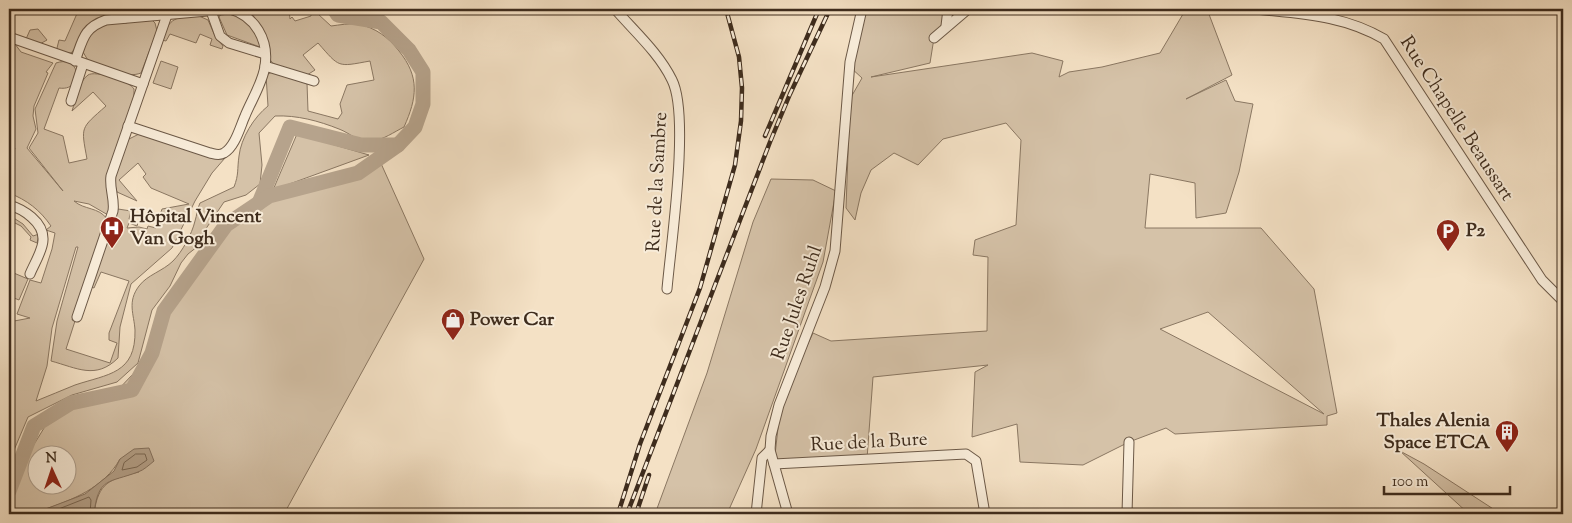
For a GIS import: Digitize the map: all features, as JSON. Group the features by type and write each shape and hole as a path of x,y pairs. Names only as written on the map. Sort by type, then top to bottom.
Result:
{"street":[{"path":"125,18 128,9"},
{"path":"71,101 85,33 94,24 125,18 230,9 242,11 253,21 260,33 265,66 240,128 230,148 225,153 218,155 210,153 128,126"},
{"name":"Rue de la Sambre","path":"615,9 666,68 674,82 678,100 680,131 667,288"},
{"name":"Rue Jules Ruhl","path":"788,514 770,450 771,436 780,405 824,287 835,251 850,62 862,9"},
{"path":"946,26 948,9"},
{"path":"934,38 968,9"},
{"name":"Rue Chapelle Beaussart","path":"1255,9 1318,15 1345,21 1366,28 1384,40 1542,280 1563,301"},
{"path":"211,11 220,36 229,43 264,54"},
{"path":"78,317 113,211 115,202 110,183 111,176 167,15"},
{"path":"9,37 143,84"},
{"path":"265,66 314,81"},
{"path":"9,205 35,220 41,230 43,240 30,274"},
{"path":"1126,514 1129,442"},
{"path":"756,514 762,458 770,450"},
{"name":"Rue de la Bure","path":"774,464 966,454 976,461 985,514"}],"shaded area":[{"path":"79,9 123,9 116,14 90,23 71,53 60,52 57,48 59,40 65,41"},
{"path":"249,9 289,9 290,19 292,17 295,21 311,16 311,9 318,9 318,14 331,26 358,24 386,37 406,61 413,79 414,97 404,127 388,136 367,141 316,121 291,116 275,116 259,133 262,165 260,184 246,195 224,202 203,233 202,243 188,254 181,263 170,286 152,310 138,363 117,382 72,395 28,417 9,462 9,322 30,318 17,314 30,280 41,283 55,233 46,230 51,226 38,210 9,193 9,168 15,148 9,145 9,42 15,44 21,52 53,63 46,72 48,73 34,106 33,116 36,129 27,148 63,191 29,148 38,133 35,109 56,63 65,62 71,64 77,74 73,85 67,88 59,88 44,129 63,136 69,163 87,159 84,129 91,119 106,106 93,92 72,111 85,78 92,74 105,75 120,80 134,89 134,97 107,176 108,215 89,204 74,201 100,212 107,219 72,320 75,321 66,349 110,363 117,343 109,340 109,333 129,281 101,272 94,288 91,287 118,209 131,211 129,219 138,223 137,226 129,223 127,228 139,227 147,229 148,226 156,228 162,209 189,204 151,188 143,177 146,174 138,163 119,180 137,201 117,192 113,179 127,140 139,134 146,135 214,158 225,158 212,173 195,201 172,248 131,284 120,327 118,358 102,369 78,369 51,361 57,321 78,247 76,247 52,328 47,366 36,401 118,370 131,356 135,330 132,303 135,292 142,282 173,261 180,253 192,231 200,203 234,187 237,179 242,142 253,122 268,106 266,75 274,71 307,83 308,111 338,119 342,113 340,104 347,85 374,80 370,61 340,64 318,43 303,55 315,70 307,75 277,66 269,58 260,26"},
{"path":"863,9 973,9 934,38 930,63 871,77 1032,53 1063,61 1059,77 1069,72 1102,67 1160,53 1186,9 1207,9 1232,75 1186,99 1226,80 1235,101 1253,104 1239,172 1226,213 1196,218 1195,183 1150,174 1145,228 1261,228 1314,289 1337,413 1327,416 1327,425 1175,434 1166,428 1129,442 1083,465 1020,462 1017,424 972,437 975,372 988,365 873,377 867,459 774,464 781,401 813,333 831,341 987,331 988,257 973,255 975,240 1016,225 1021,140 1006,123 943,139 918,165 894,153 871,170 861,193 855,220 846,208 850,99 862,78 850,67","holes":["1208,312 1324,414 1160,329"]},
{"path":"229,13 250,25 257,35 260,47 227,35 219,17 221,14"},
{"path":"199,16 208,20 215,36 223,46 222,49 210,45 212,39 200,34 196,43 170,34 166,41 162,40 168,26 174,20"},
{"path":"152,20 157,31 141,73 129,75 89,62 83,52 87,40 93,32 101,27 119,22"},
{"path":"38,29 47,40 38,45 26,39 30,30"},
{"path":"161,61 178,67 171,89 153,83"},
{"path":"297,134 369,155 273,190"},
{"path":"379,159 424,259 284,514 94,514 102,488 113,480 139,472 120,459 105,478 78,496 78,446 33,446 52,415 114,394 152,354 164,311 220,234 269,196 325,183"},
{"path":"771,179 813,180 836,191 823,262 756,449 727,514 655,514 707,373 753,222"},
{"path":"9,215 23,224 33,236 39,234 37,243 30,240 31,237 21,226 9,220"},
{"path":"9,271 28,279 19,300 9,296"},
{"path":"1400,451 1424,464 1501,514 1469,514"},
{"path":"28,454 28,496 78,496 43,510 41,514 9,514 9,491 14,477"}],"water":[{"path":"149,448 154,461 140,471 112,480 102,487 98,493 94,514 41,514 43,510 85,494 114,471 120,459 134,449"}],"waterway":[{"path":"9,491 34,426 71,403 132,390 152,353 164,311 226,225 269,196 358,173 398,145 415,127 423,104 423,72 409,50 381,22 338,15 334,9"},
{"path":"259,203 290,127 361,145 398,145"}],"railway":[{"path":"618,514 640,444 700,288 735,165 741,121 742,88 739,57 726,9"},
{"path":"765,136 819,9"},
{"path":"627,514 770,142 790,94 830,9"},
{"path":"636,514 649,475"}],"place":[{"name":"Hôpital Vincent Van Gogh","path":"112,249"},
{"name":"P2","path":"1448,252"},
{"name":"Power Car","path":"453,341"},
{"name":"Thales Alenia Space ETCA","path":"1507,453"}]}
